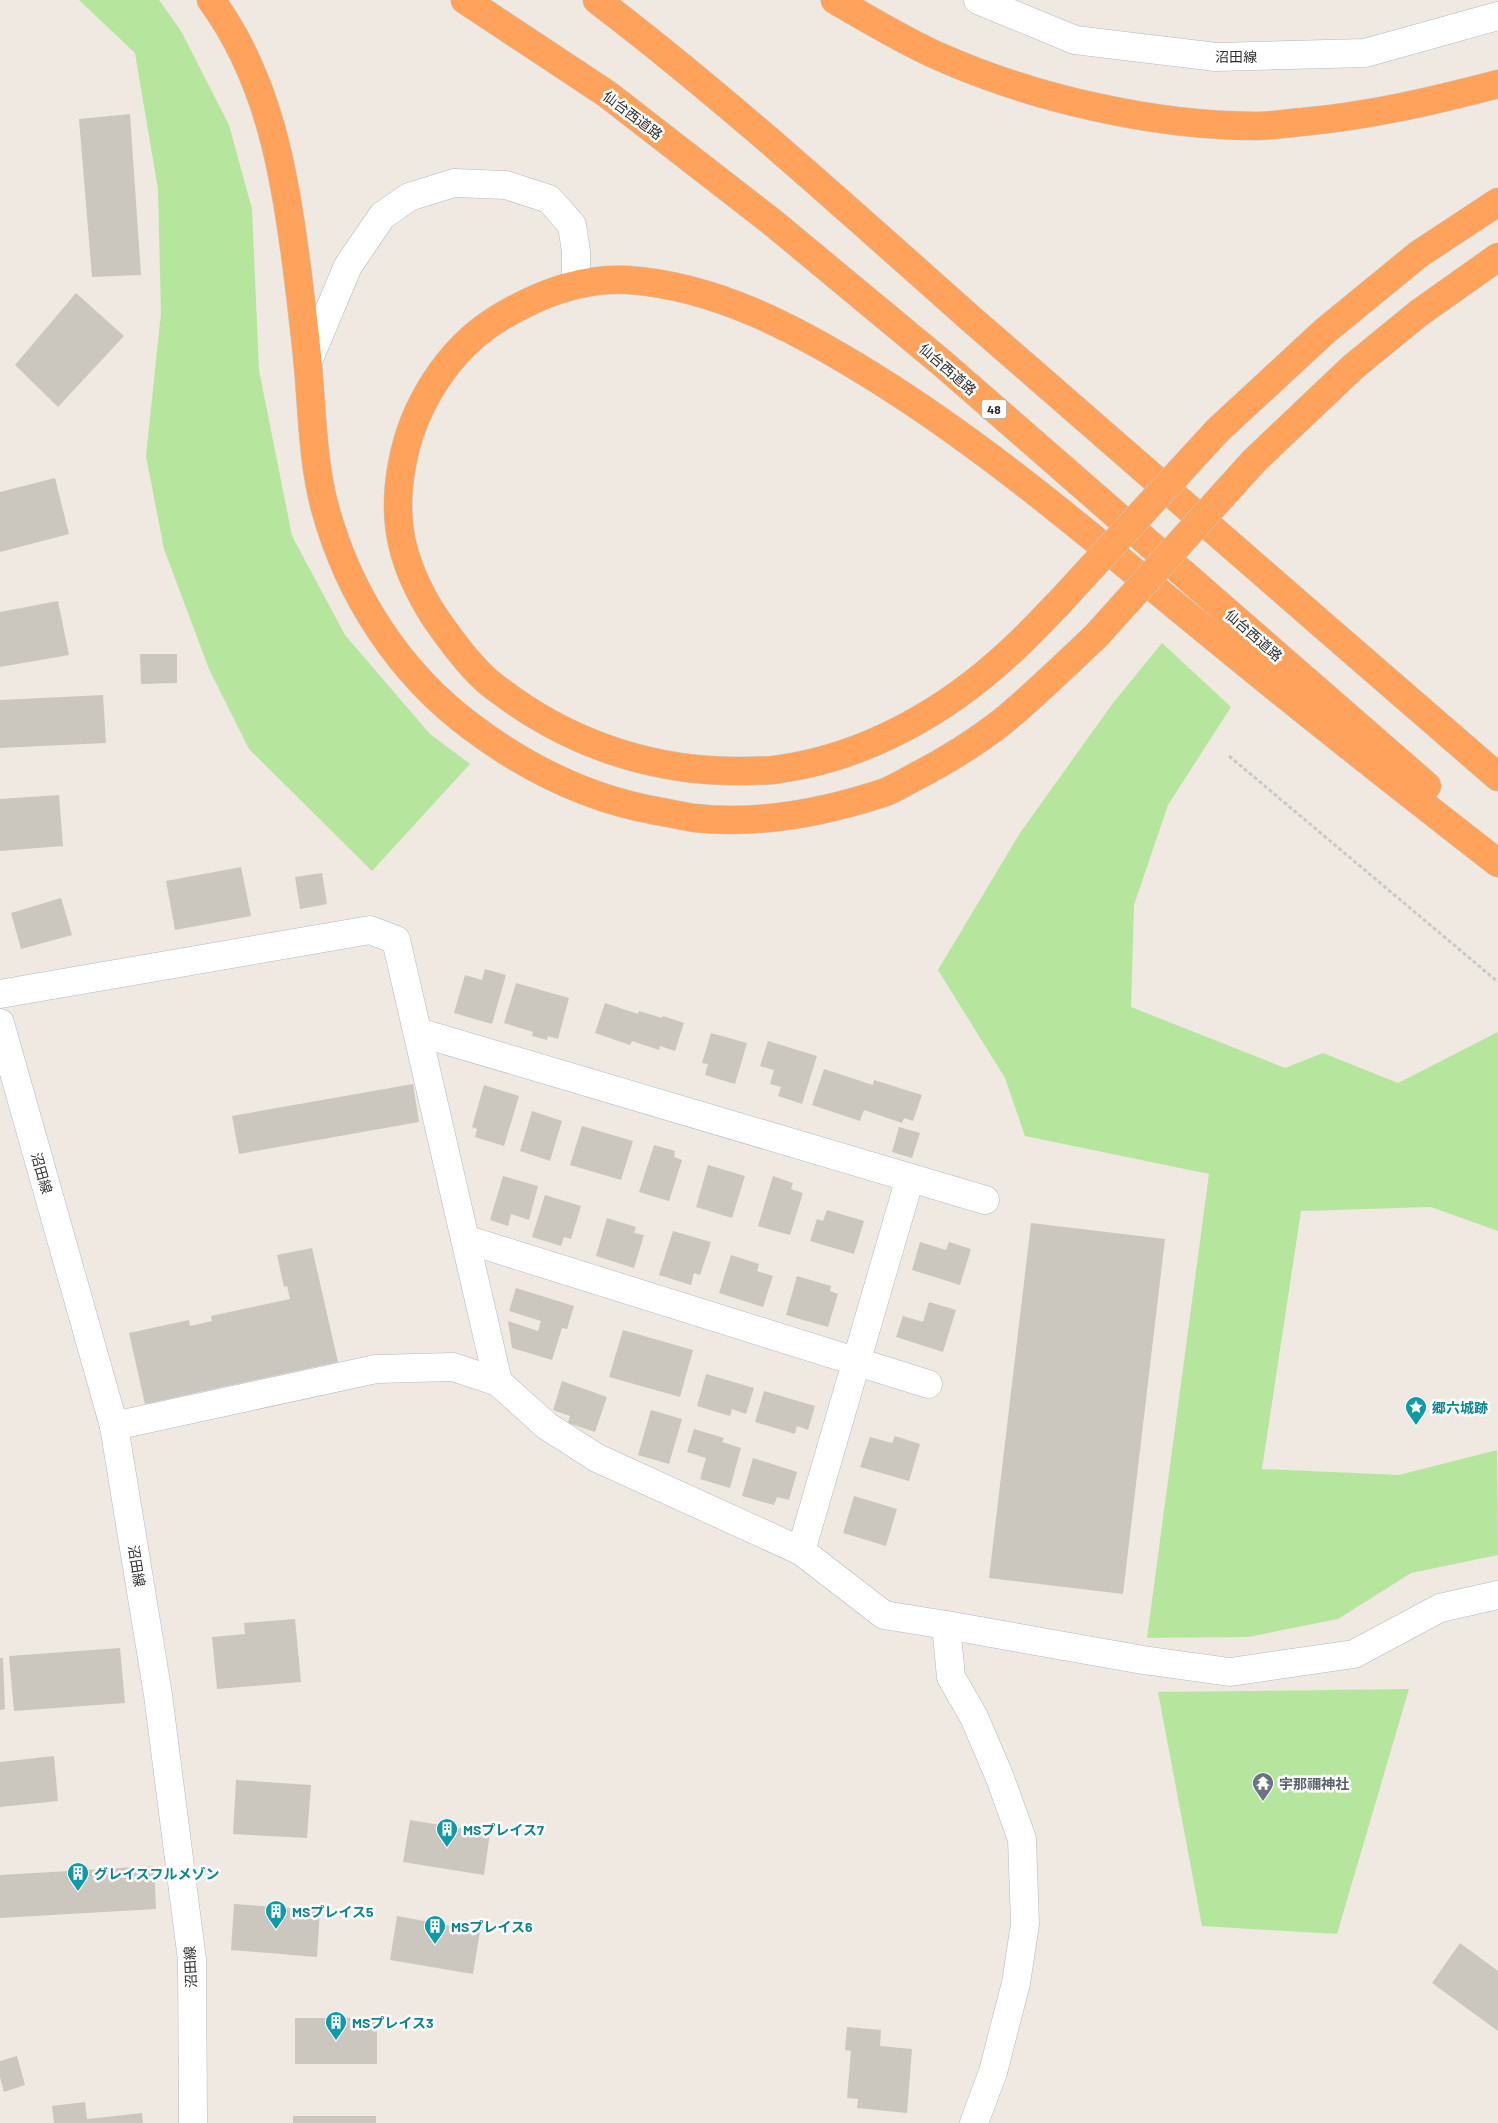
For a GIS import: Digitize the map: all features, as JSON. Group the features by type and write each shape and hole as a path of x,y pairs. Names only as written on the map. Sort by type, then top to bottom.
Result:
{"highway":[{"path":"211,0 225,19 254,75 272,128 286,188 308,361 314,439 324,505 344,568 374,622 409,669 451,712 495,744 560,781 627,805 695,818 766,819 830,807 889,791 946,761 1001,723 1096,636 1254,461 1353,367 1418,313 1498,256"},
{"name":"仙台西道路","path":"465,0 607,94 772,222 942,363 1498,848"},
{"path":"597,0 648,39 814,178 970,318 1498,777"},
{"path":"836,0 938,56 1018,86 1099,108 1177,121 1258,126 1341,118 1433,101 1498,84"},
{"path":"1498,202 1420,254 1325,331 1218,430 1058,604 1008,654 958,695 898,732 841,755 778,770 713,772 653,763 594,745 541,720 488,682 448,638 419,592 400,541 397,491 405,447 424,401 450,360 482,328 490,323 523,304 576,284 624,279 671,286 722,299 773,320 832,351 898,392 979,448 1335,737 1498,863"}],"street":[{"name":"沼田線","path":"978,0 1076,40 1216,57 1365,53 1498,16"},
{"path":"308,361 348,266 382,216 409,197 454,183 506,185 549,199 572,225 576,252 576,284"},
{"path":"0,994 370,930 396,940 498,1382"},
{"name":"沼田線","path":"0,1023 114,1426 158,1695 192,1960 192,2123"},
{"path":"418,1032 985,1200"},
{"path":"801,1552 910,1178"},
{"path":"465,1239 928,1384"},
{"path":"114,1426 376,1370 453,1367 498,1382 547,1426 597,1458 801,1552 884,1615 1143,1660 1230,1672 1354,1654 1440,1608 1498,1595"},
{"path":"946,1625 951,1677 974,1717 1000,1778 1022,1839 1025,1924 1016,1983 993,2072 974,2123"}],"path":[{"path":"1229,756 1498,982"}],"green space":[{"path":"79,0 159,0 181,31 229,125 252,209 259,370 292,536 345,635 430,734 470,764 372,871 249,749 209,669 164,549 146,456 161,313 158,189 135,53"},
{"path":"1162,643 1231,707 1168,805 1134,905 1131,1007 1285,1068 1323,1053 1398,1083 1498,1032 1498,1231 1431,1207 1301,1211 1262,1469 1399,1475 1497,1450 1498,1555 1411,1573 1338,1619 1248,1637 1147,1638 1209,1174 1025,1136 1005,1078 938,970 1020,833 1113,703"},
{"path":"1409,1689 1337,1934 1202,1926 1158,1692"}],"building":[{"path":"130,114 141,275 92,277 79,119"},
{"path":"76,293 124,336 58,407 15,365"},
{"path":"55,478 69,534 0,552 0,492"},
{"path":"58,601 69,655 0,667 0,612"},
{"path":"140,654 177,654 177,683 141,684"},
{"path":"103,695 106,743 0,748 0,700"},
{"path":"59,795 63,846 0,851 0,799"},
{"path":"241,867 251,916 175,930 166,881"},
{"path":"322,873 327,904 300,909 295,877"},
{"path":"61,898 72,935 21,949 11,913"},
{"path":"485,969 506,975 492,1024 454,1013 465,975 482,980"},
{"path":"516,983 569,998 558,1039 548,1036 547,1040 532,1036 533,1032 504,1023"},
{"path":"605,1003 638,1014 639,1011 684,1023 675,1051 660,1046 659,1050 632,1041 630,1045 595,1033"},
{"path":"711,1033 747,1043 735,1084 705,1075 708,1064 702,1063"},
{"path":"768,1041 817,1056 802,1104 778,1096 781,1087 770,1084 774,1070 760,1066"},
{"path":"824,1069 873,1085 874,1080 922,1095 913,1121 904,1118 902,1123 864,1110 860,1121 812,1105"},
{"path":"413,1084 419,1122 239,1154 232,1116"},
{"path":"484,1085 519,1096 504,1146 475,1137 477,1129 472,1127"},
{"path":"532,1111 562,1121 550,1161 520,1151"},
{"path":"582,1126 633,1141 621,1180 570,1165"},
{"path":"899,1127 920,1133 912,1158 892,1152"},
{"path":"654,1145 675,1151 674,1157 682,1160 669,1201 639,1192"},
{"path":"708,1165 745,1176 732,1218 696,1207"},
{"path":"503,1176 538,1186 529,1220 511,1214 508,1226 490,1220"},
{"path":"773,1176 793,1183 791,1189 803,1193 790,1235 758,1226"},
{"path":"545,1195 581,1206 571,1239 564,1237 561,1246 532,1237"},
{"path":"827,1210 864,1221 854,1254 810,1241 817,1219 823,1221"},
{"path":"607,1218 636,1227 634,1233 644,1235 634,1268 596,1256"},
{"path":"1031,1223 1165,1239 1123,1594 989,1578"},
{"path":"673,1231 711,1242 700,1275 694,1273 691,1285 659,1275"},
{"path":"920,1242 946,1250 949,1242 971,1249 960,1285 912,1270"},
{"path":"312,1248 338,1362 145,1404 129,1333 189,1320 190,1326 212,1321 211,1316 290,1299 287,1286 284,1287 277,1255"},
{"path":"731,1255 759,1264 757,1271 773,1276 763,1307 719,1293"},
{"path":"797,1276 831,1286 830,1291 838,1294 828,1327 786,1315"},
{"path":"516,1288 574,1306 567,1329 562,1328 552,1360 512,1348 508,1321 538,1331 541,1321 509,1311"},
{"path":"929,1302 956,1310 943,1352 896,1337 903,1316 923,1322"},
{"path":"623,1330 693,1350 680,1397 609,1377"},
{"path":"706,1374 754,1388 746,1414 732,1409 730,1416 697,1406"},
{"path":"562,1381 607,1397 595,1432 568,1423 570,1416 553,1410"},
{"path":"764,1391 815,1406 808,1430 797,1426 795,1434 755,1422"},
{"path":"651,1410 682,1419 669,1464 638,1455"},
{"path":"694,1429 724,1438 722,1442 741,1448 730,1488 700,1479 706,1458 687,1452"},
{"path":"895,1436 920,1444 909,1481 860,1467 870,1437 892,1443"},
{"path":"753,1458 797,1472 789,1500 777,1497 774,1505 742,1496"},
{"path":"854,1496 897,1509 886,1546 843,1533"},
{"path":"295,1619 301,1682 217,1689 212,1637 245,1634 244,1623"},
{"path":"120,1648 125,1703 14,1711 9,1656"},
{"path":"0,1658 3,1658 5,1709 0,1710"},
{"path":"54,1756 58,1801 0,1807 0,1762"},
{"path":"236,1780 311,1785 307,1838 233,1834"},
{"name":"MSプレイス7","path":"410,1820 490,1833 484,1875 403,1862"},
{"name":"グレイスフルメゾン","path":"154,1866 156,1909 0,1918 0,1875"},
{"name":"MSプレイス5","path":"234,1904 320,1910 317,1957 231,1950"},
{"name":"MSプレイス6","path":"397,1916 480,1931 473,1974 390,1960"},
{"path":"1460,1943 1498,1971 1498,2031 1432,1983"},
{"name":"MSプレイス3","path":"295,2018 377,2018 377,2064 295,2064"},
{"path":"847,2027 881,2030 880,2046 912,2049 907,2113 857,2108 858,2099 847,2098 851,2051 845,2050"},
{"path":"17,2056 25,2085 4,2092 0,2077 0,2061"},
{"path":"85,2102 87,2119 142,2113 143,2123 54,2123 52,2106"},
{"path":"293,2116 376,2116 376,2123 293,2123"}],"place":[{"name":"郷六城跡","path":"1416,1426"},
{"name":"宇那禰神社","path":"1263,1802"},
{"name":"MSプレイス7","path":"447,1848"},
{"name":"グレイスフルメゾン","path":"78,1892"},
{"name":"MSプレイス5","path":"276,1930"},
{"name":"MSプレイス6","path":"435,1945"},
{"name":"MSプレイス3","path":"336,2041"}]}
